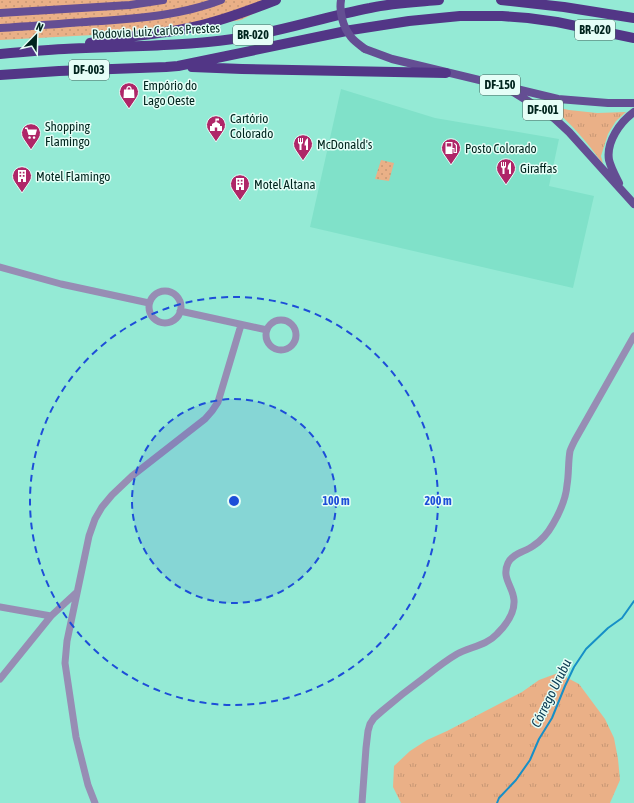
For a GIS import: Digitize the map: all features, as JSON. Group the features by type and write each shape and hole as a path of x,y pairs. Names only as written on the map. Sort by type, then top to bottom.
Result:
{"highway":[{"path":"63,49 107,40 191,28 220,20 276,0"},
{"name":"Rodovia Luiz Carlos Prestes","path":"63,49 208,43 272,32 370,8 406,2 439,0"},
{"name":"BR-020","path":"501,0 564,7 634,18"},
{"name":"BR-020","path":"178,66 351,30 409,21 460,16 502,16 528,18 557,22 634,38"},
{"name":"DF-003","path":"0,54 63,49"},
{"path":"178,66 446,73"},
{"name":"DF-003","path":"0,75 178,66"}],"main road":[{"path":"0,14 130,5 163,0"},
{"path":"0,28 140,18 175,13 208,5 220,0"},
{"name":"DF-150","path":"341,0 342,16 346,30 356,42 367,47 374,53 446,73 558,99 608,103 634,103"},
{"path":"346,0 346,18 350,27 367,47"},
{"name":"DF-001","path":"502,85 555,119 569,132 634,204"},
{"name":"DF-001","path":"624,192 612,170 609,159 610,149 611,141 620,125 634,112"}],"street":[{"path":"0,267 61,284 150,303"},
{"path":"162,291 174,294 180,304 180,311 178,316 173,320 161,322 156,320 149,309 152,298 162,291"},
{"path":"180,311 266,330"},
{"path":"285,320 294,326 296,336 290,347 285,350 278,350 268,343 266,330 269,325 274,322 285,320"},
{"path":"95,803 88,785 76,737 65,663 67,641 89,536 95,519 102,507 112,495 132,476 206,419 212,411 218,402 240,325"},
{"path":"362,803 366,742 370,724 374,718 445,662 457,654 491,640 504,626 513,608 514,601 506,573 506,568 509,561 516,554 540,542 553,524 562,506 567,486 570,451 634,336"},
{"path":"0,679 51,616 77,592"},
{"path":"0,607 51,616"}],"shaded area":[{"path":"341,89 435,118 559,139 549,186 594,196 573,288 310,227"}],"green space":[{"path":"0,0 280,0 241,20 169,31 0,40"},
{"path":"550,106 597,113 626,112 616,121 608,134 601,156 603,164 578,133"},
{"path":"381,160 394,163 389,181 375,179"},
{"path":"558,673 579,684 605,719 614,738 620,780 610,803 401,803 393,787 394,766 410,751 427,740 522,692 539,680"}],"waterway":[{"name":"Córrego Urubu","path":"497,803 499,798 516,780 530,760 539,739 552,718 574,667 586,649 608,628 622,618 634,601"}],"place":[{"name":"Empório do Lago Oeste","path":"129,109"},
{"name":"Cartório Colorado","path":"216,142"},
{"name":"Shopping Flamingo","path":"31,150"},
{"name":"McDonald's","path":"303,161"},
{"name":"Posto Colorado","path":"451,165"},
{"name":"Giraffas","path":"506,185"},
{"name":"Motel Flamingo","path":"22,193"},
{"name":"Motel Altana","path":"240,201"}]}
